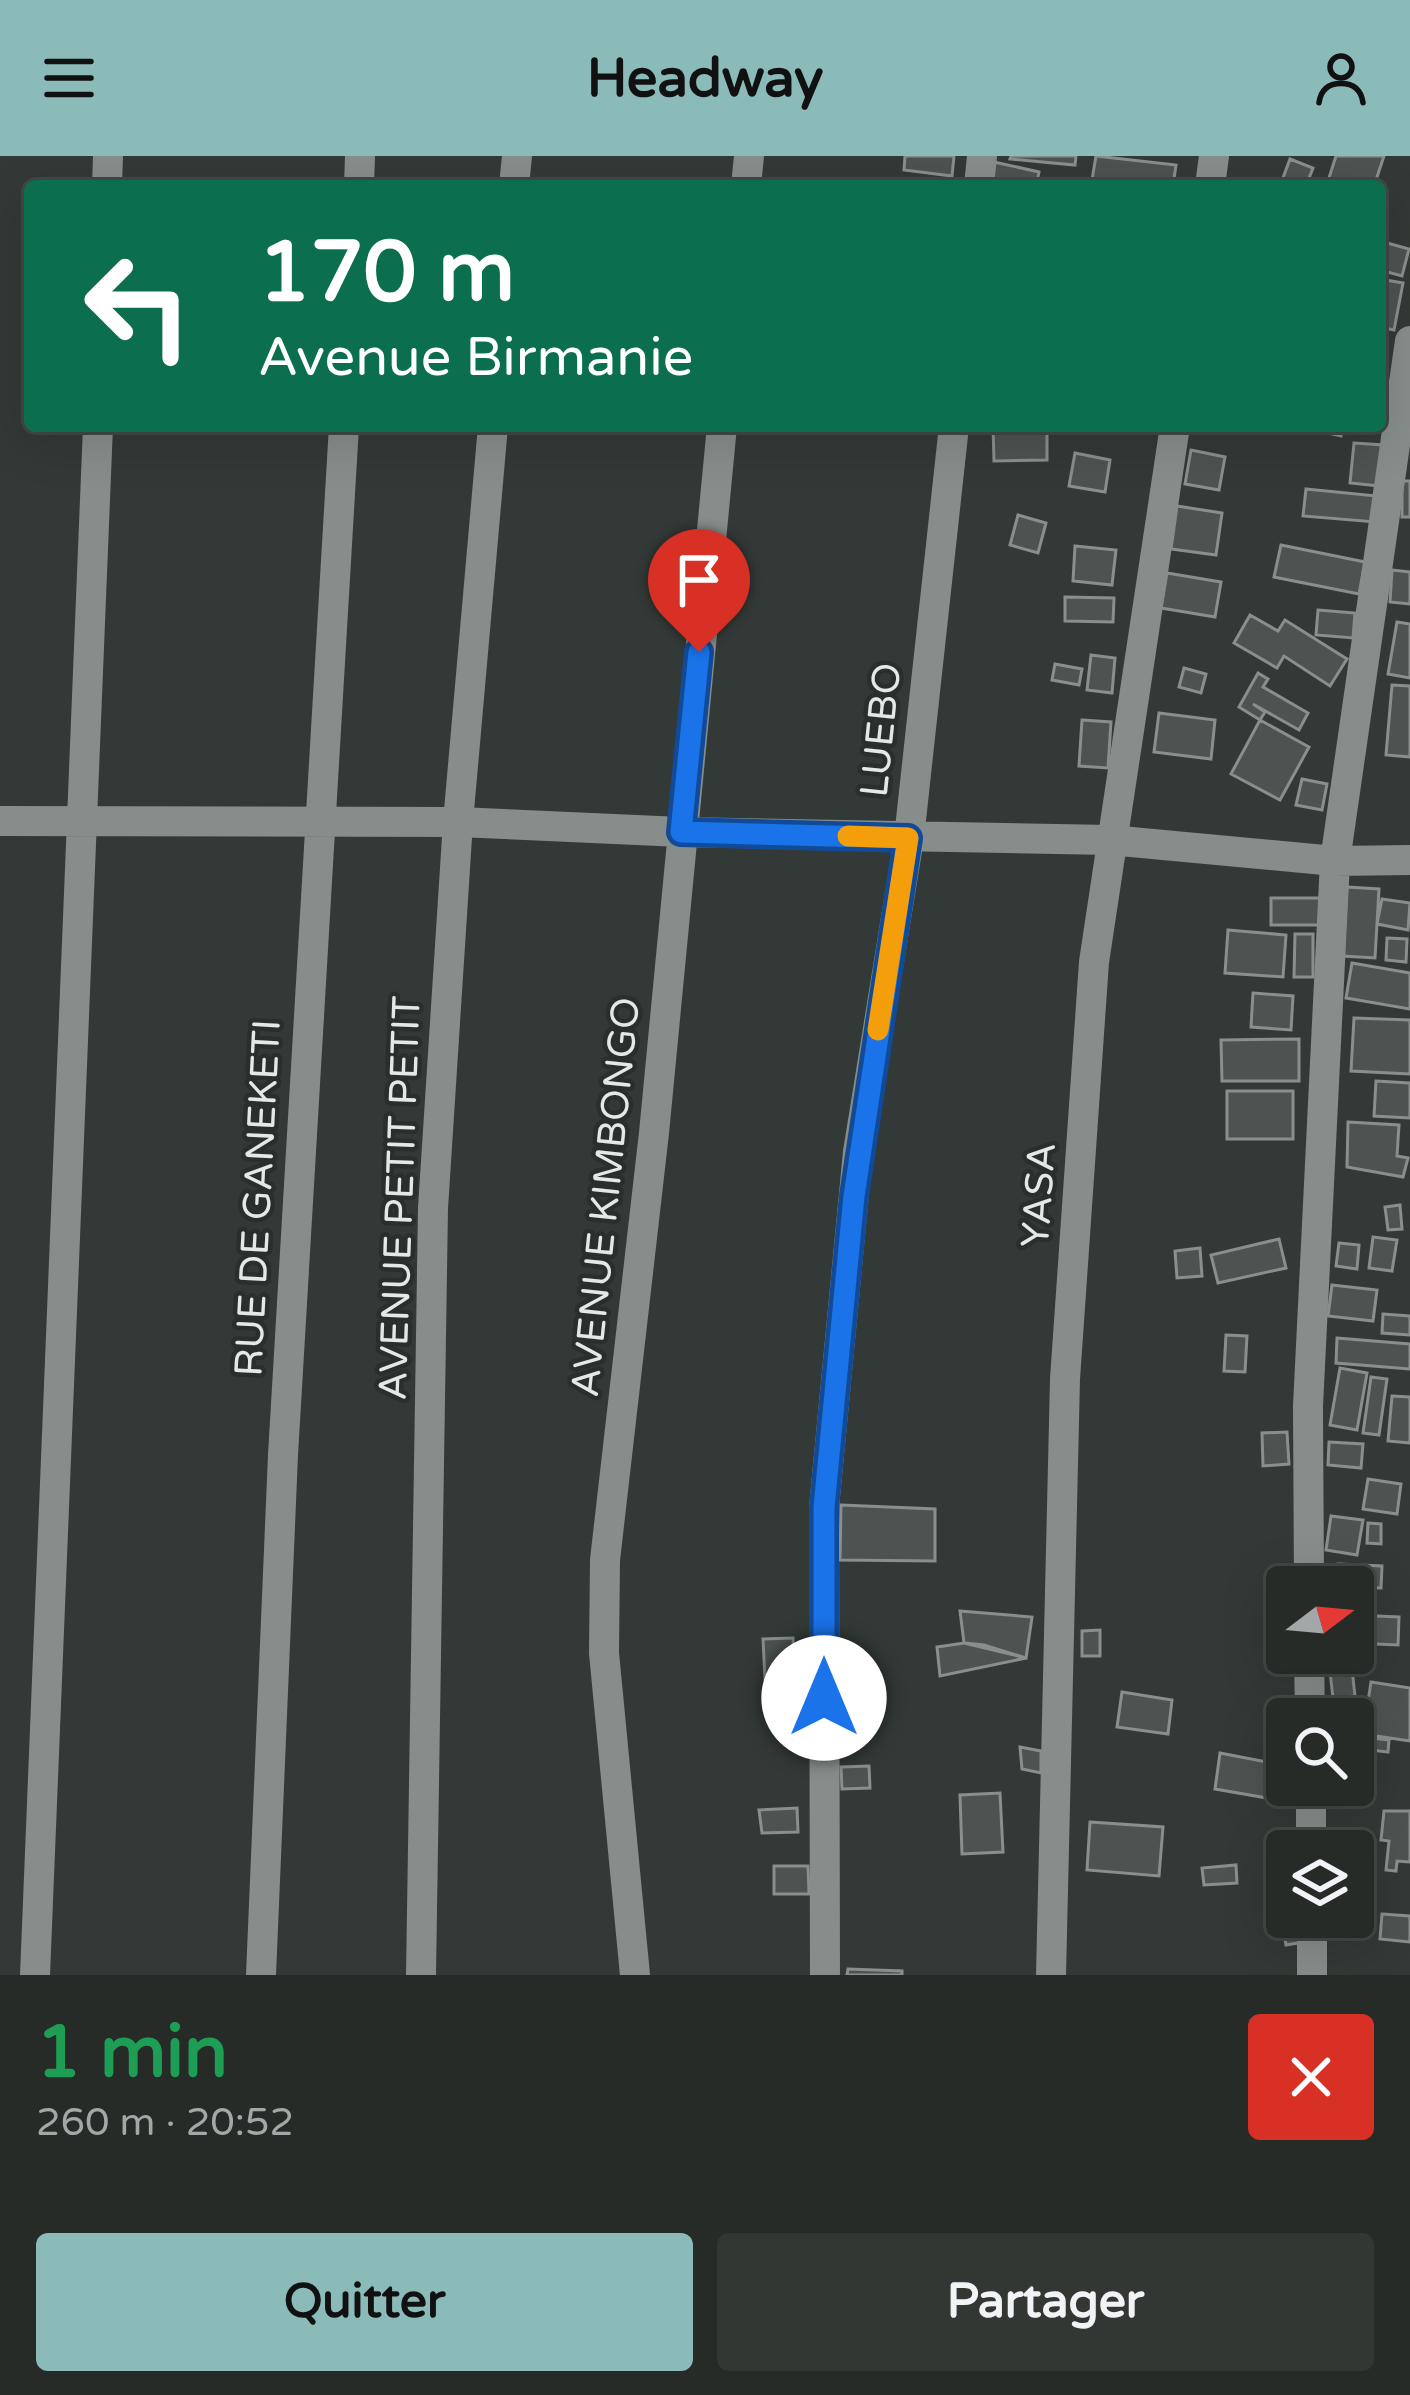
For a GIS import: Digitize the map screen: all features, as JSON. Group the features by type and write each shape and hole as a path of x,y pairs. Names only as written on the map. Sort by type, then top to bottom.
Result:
{"street":[{"path":"1309,1566 1307,1406 1335,861 1410,341"},
{"path":"35,1975 98,432"},
{"name":"RUE DE GANEKETI","path":"261,1975 283,1455 344,432"},
{"name":"AVENUE PETIT PETIT","path":"422,1975 433,1208 458,822 492,432"},
{"name":"AVENUE KIMBONGO","path":"634,1975 604,1653 605,1560 654,1133 721,432"},
{"name":"LUEBO","path":"825,1975 824,1507 858,1152 908,838 953,432"},
{"name":"YASA","path":"1051,1975 1066,1379 1094,962 1174,432"},
{"path":"0,820 458,822 681,832 1110,840 1335,861 1410,860"},
{"path":"1312,1938 1312,1975"}],"building":[{"path":"905,156 954,156 952,176 904,170"},
{"path":"1011,156 1076,156 1075,165"},
{"path":"1096,156 1176,165 1174,180 1092,180"},
{"path":"1336,156 1384,156 1376,180 1328,180"},
{"path":"1290,159 1313,168 1308,180 1282,180"},
{"path":"994,162 1039,172 1037,180 990,180"},
{"path":"1386,243 1409,249 1402,276 1386,272"},
{"path":"1386,280 1403,283 1394,330 1386,328"},
{"path":"993,432 1047,432 1047,460 994,461"},
{"path":"1354,443 1383,445 1380,486 1350,483"},
{"path":"1191,450 1225,457 1219,490 1185,484"},
{"path":"1075,453 1110,460 1105,492 1069,486"},
{"path":"1402,481 1410,481 1410,517 1402,517"},
{"path":"1306,489 1377,496 1375,522 1303,516"},
{"path":"1177,506 1222,513 1216,555 1171,549"},
{"path":"1018,515 1046,523 1038,553 1010,545"},
{"path":"1281,545 1365,562 1359,594 1274,577"},
{"path":"1075,546 1116,550 1112,585 1073,581"},
{"path":"1392,570 1410,572 1410,604 1390,602"},
{"path":"1167,573 1221,582 1215,617 1161,608"},
{"path":"1065,597 1114,598 1113,622 1065,621"},
{"path":"1318,610 1355,613 1353,638 1316,635"},
{"path":"1250,615 1278,631 1285,620 1347,659 1330,686 1284,656 1277,668 1234,643"},
{"path":"1397,622 1410,624 1410,678 1388,674"},
{"path":"1091,655 1115,658 1112,693 1087,690"},
{"path":"1055,664 1082,669 1079,685 1052,680"},
{"path":"1184,668 1206,674 1201,693 1179,687"},
{"path":"1258,673 1268,679 1263,687 1308,713 1299,730 1253,704 1265,712 1260,720 1239,707"},
{"path":"1392,685 1410,686 1410,757 1386,755"},
{"path":"1159,713 1215,720 1211,759 1154,752"},
{"path":"1082,720 1111,722 1108,768 1079,766"},
{"path":"1260,720 1309,747 1280,800 1231,774"},
{"path":"1302,779 1327,784 1322,810 1296,805"},
{"path":"1347,887 1379,889 1375,958 1343,956"},
{"path":"1271,898 1320,898 1321,925 1271,925"},
{"path":"1382,899 1410,903 1408,930 1377,924"},
{"path":"1228,930 1286,935 1283,977 1225,973"},
{"path":"1295,934 1313,934 1313,977 1294,977"},
{"path":"1387,938 1407,939 1406,962 1386,960"},
{"path":"1352,963 1410,973 1410,1009 1346,998"},
{"path":"1253,993 1293,996 1291,1030 1251,1027"},
{"path":"1354,1018 1410,1020 1410,1074 1351,1071"},
{"path":"1299,1039 1299,1081 1222,1081 1221,1040"},
{"path":"1376,1081 1410,1083 1410,1118 1374,1116"},
{"path":"1227,1091 1293,1091 1293,1139 1227,1139"},
{"path":"1348,1122 1399,1125 1397,1156 1408,1158 1403,1177 1347,1167"},
{"path":"1400,1205 1402,1229 1388,1230 1385,1207"},
{"path":"1373,1237 1397,1240 1392,1271 1369,1268"},
{"path":"1279,1239 1286,1268 1218,1283 1211,1255"},
{"path":"1339,1243 1359,1245 1357,1269 1336,1266"},
{"path":"1200,1248 1202,1276 1177,1278 1175,1251"},
{"path":"1332,1285 1377,1290 1373,1321 1328,1316"},
{"path":"1383,1314 1410,1316 1410,1335 1382,1333"},
{"path":"1226,1335 1247,1336 1245,1372 1224,1371"},
{"path":"1337,1338 1410,1344 1410,1369 1336,1363"},
{"path":"1340,1368 1367,1373 1357,1430 1330,1425"},
{"path":"1371,1377 1387,1379 1379,1435 1363,1433"},
{"path":"1392,1396 1410,1397 1410,1443 1388,1441"},
{"path":"1287,1432 1289,1464 1263,1466 1262,1433"},
{"path":"1329,1442 1363,1444 1361,1468 1328,1465"},
{"path":"1368,1479 1401,1484 1397,1514 1363,1509"},
{"path":"841,1505 935,1509 935,1561 840,1560"},
{"path":"1331,1516 1363,1520 1357,1555 1326,1550"},
{"path":"1368,1523 1381,1524 1381,1544 1367,1543"},
{"path":"1338,1564 1382,1566 1381,1588 1374,1588 1374,1566"},
{"path":"960,1611 1032,1617 1026,1658 964,1643"},
{"path":"1374,1616 1399,1617 1398,1645 1374,1644"},
{"path":"1100,1630 1100,1656 1082,1656 1082,1631"},
{"path":"793,1638 795,1678 765,1679 763,1639"},
{"path":"964,1643 1026,1658 940,1676 937,1647"},
{"path":"1330,1674 1353,1674 1355,1696 1333,1698"},
{"path":"1371,1682 1410,1688 1410,1741 1374,1736 1374,1698 1369,1698"},
{"path":"1122,1692 1172,1700 1168,1734 1117,1727"},
{"path":"802,1714 803,1732 774,1733 773,1715"},
{"path":"1374,1738 1389,1740 1388,1752 1374,1750"},
{"path":"1020,1747 1041,1751 1041,1773 1022,1769"},
{"path":"1220,1753 1266,1762 1266,1798 1215,1789"},
{"path":"869,1766 870,1788 842,1789 841,1767"},
{"path":"1000,1793 1003,1852 962,1854 960,1795"},
{"path":"797,1808 798,1832 762,1833 759,1810"},
{"path":"1384,1811 1410,1811 1410,1862 1397,1861 1396,1871 1386,1870 1389,1841 1381,1840"},
{"path":"1090,1822 1163,1827 1159,1876 1087,1870"},
{"path":"1236,1865 1237,1883 1204,1885 1202,1868"},
{"path":"774,1866 808,1866 809,1894 774,1894"},
{"path":"1382,1914 1410,1916 1410,1942 1380,1939"},
{"path":"1285,1938 1303,1938 1304,1942 1286,1945"},
{"path":"848,1969 902,1971 902,1975 847,1975"}],"slow traffic":[{"path":"848,836 908,838 878,1030"}],"route":[{"path":"699,652 681,832 908,838 858,1152 824,1507 824,1698"}]}
